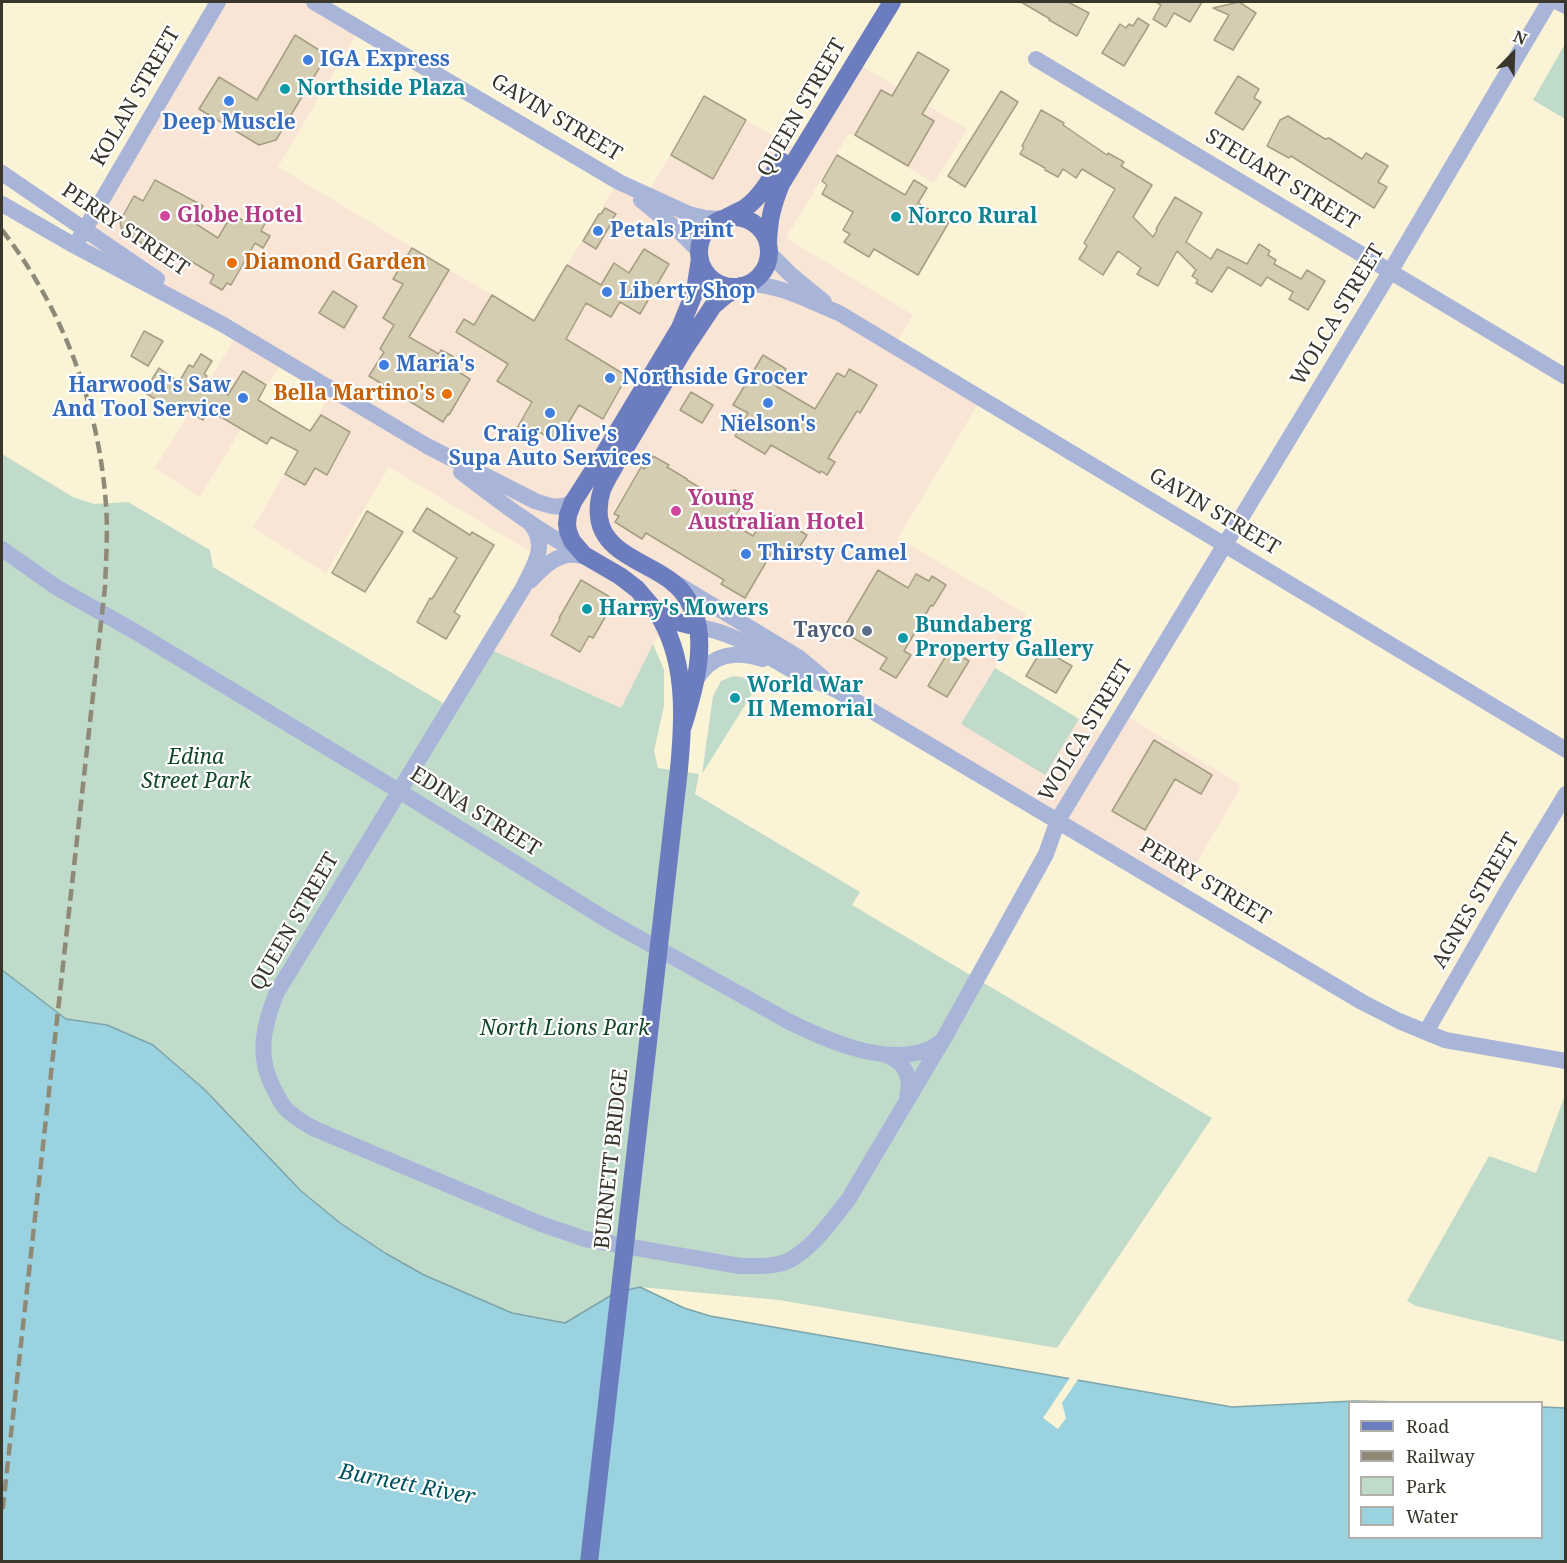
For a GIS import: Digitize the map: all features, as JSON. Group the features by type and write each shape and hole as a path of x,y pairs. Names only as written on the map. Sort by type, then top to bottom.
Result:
{"main road":[{"name":"QUEEN STREET","path":"724,218 745,208 756,198 771,177 877,2"},
{"name":"QUEEN STREET","path":"769,248 769,221 781,184 892,2"},
{"path":"738,217 748,220 764,233 769,248 763,272 756,279 726,295 713,306 685,348 601,492 599,501 601,528 617,548 608,546 595,561 576,547 568,531 568,515 573,502 680,328 694,291 700,241 705,232 711,225 724,218 738,217"},
{"path":"699,255 710,277 730,286 744,285"},
{"name":"PERRY STREET","path":"617,548 672,581"},
{"name":"PERRY STREET","path":"595,561 637,589 655,610 677,622 698,627"},
{"name":"BURNETT BRIDGE","path":"672,581 691,605 698,627 699,644 695,682 683,726"},
{"name":"BURNETT BRIDGE","path":"589,1562 683,726 677,661 670,636 655,610"}],"street":[{"name":"KOLAN STREET","path":"75,246 218,2"},
{"name":"GAVIN STREET","path":"314,2 620,182 689,214 705,218 724,218"},
{"name":"WOLCA STREET","path":"541,1224 585,1239 740,1266 761,1266 781,1263 797,1255 832,1221 848,1200 943,1041 1046,854 1058,820 1390,272 1549,2"},
{"path":"1558,2 1566,6"},
{"name":"STEUART STREET","path":"1036,59 1566,377"},
{"name":"PERRY STREET","path":"2,173 222,324"},
{"name":"GAVIN STREET","path":"620,182 667,220 699,255"},
{"name":"PERRY STREET","path":"2,204 75,246 222,324 427,446 535,501 560,507 573,502"},
{"name":"GAVIN STREET","path":"769,248 790,274 839,314 1566,750"},
{"name":"GAVIN STREET","path":"744,285 762,284 839,314"},
{"name":"PERRY STREET","path":"427,446 509,510 566,546 595,561"},
{"name":"QUEEN STREET","path":"530,523 538,535 539,549 534,566 523,588 277,992 265,1024 262,1041 268,1078 286,1109 300,1120 315,1129 541,1224"},
{"name":"EDINA STREET","path":"2,549 56,587 134,631 399,791 612,923 788,1021 816,1035 876,1053 896,1055 917,1053 943,1041"},
{"name":"QUEEN STREET","path":"523,588 541,569 561,557 574,555 595,561"},
{"name":"PERRY STREET","path":"672,581 798,657 840,692"},
{"name":"PERRY STREET","path":"698,627 717,630 733,636 792,670 840,692 1362,1002 1399,1021 1445,1040 1566,1061"},
{"path":"695,682 705,668 730,654 752,655 792,670"},
{"name":"AGNES STREET","path":"1426,1032 1566,794"},
{"path":"876,1053 890,1057 905,1069 910,1085 902,1108"}],"shaded area":[{"path":"220,2 311,2 359,30 278,167 534,320 619,180 648,193 704,96 796,149 850,59 967,129 934,183 849,133 786,238 913,315 895,345 982,397 898,538 1026,614 995,668 1111,738 1125,715 1238,783 1240,789 1180,891 841,690 670,619 653,644 621,708 485,647 536,555 389,467 326,573 253,528 332,391 282,361 200,497 155,468 237,335 81,239"}],"green space":[{"path":"1565,44 1565,119 1533,100"},
{"name":"North Lions Park","path":"2,454 73,497 94,504 128,502 210,550 213,567 448,706 485,647 621,708 653,644 664,670 664,706 654,751 658,768 699,774 695,794 860,892 852,905 1212,1118 1057,1348 779,1300 640,1287 615,1293 565,1323 512,1313 424,1275 385,1253 340,1223 107,1025 66,1019 2,970"},
{"path":"995,668 1079,719 1045,775 961,724"},
{"path":"733,676 742,677 757,686 702,774 713,696 721,681"},
{"path":"1564,1098 1565,1342 1416,1306 1407,1301 1489,1156 1536,1173"}],"water":[{"name":"Burnett River","path":"2,970 66,1019 107,1025 153,1045 205,1090 300,1190 340,1223 385,1253 424,1275 512,1313 565,1323 615,1293 640,1287 684,1308 710,1316 1232,1407 1348,1401 1348,1539 1543,1539 1543,1407 1565,1408 1565,1561 2,1561"}],"pier":[{"path":"1071,1376 1079,1378 1062,1403 1066,1418 1058,1429 1043,1418"}],"building":[{"path":"1021,2 1068,2 1089,13 1077,36"},
{"path":"1156,2 1202,2 1190,22 1174,13 1166,27 1153,19 1161,5"},
{"path":"1239,2 1256,13 1233,50 1214,40 1229,15 1213,8"},
{"path":"1138,18 1149,25 1124,66 1102,53 1120,24 1126,28 1129,24 1133,26"},
{"name":"Northside Plaza","path":"295,35 327,55 276,140 259,145 199,109 219,77 257,100"},
{"path":"918,52 949,70 922,114 934,121 908,166 855,135 881,90 892,96"},
{"path":"1238,76 1259,89 1254,98 1261,102 1243,130 1215,113"},
{"path":"1001,91 1018,102 965,187 948,176"},
{"path":"704,96 746,120 713,179 671,155"},
{"path":"1041,110 1064,123 1063,125 1107,155 1108,153 1124,162 1121,166 1152,185 1133,217 1153,237 1175,197 1202,213 1186,242 1211,259 1217,249 1247,264 1259,244 1270,251 1268,255 1276,260 1274,264 1301,279 1307,270 1325,281 1308,310 1289,299 1293,292 1267,277 1261,286 1228,267 1212,292 1196,283 1198,280 1192,276 1196,270 1177,251 1158,286 1137,274 1141,268 1118,251 1103,275 1079,259 1087,246 1084,243 1115,189 1082,169 1076,178 1063,169 1058,177 1020,154"},
{"path":"1288,116 1362,159 1366,153 1388,166 1378,182 1387,187 1374,208 1291,156 1289,158 1267,146 1280,120"},
{"name":"Norco Rural","path":"837,155 905,195 914,180 927,188 918,203 949,222 918,275 874,249 869,257 844,242 850,234 843,230 853,212 822,194 827,185 822,181"},
{"path":"155,180 203,206 193,222 218,238 232,214 246,222 253,209 268,218 261,231 270,236 263,248 255,243 231,285 227,283 222,290 210,283 214,275 174,251 155,240 151,249 122,231 120,221 134,196 143,201"},
{"name":"Petals Print","path":"605,208 616,214 596,249 583,241"},
{"path":"412,248 449,270 409,337 439,354 441,350 454,357 449,366 470,379 443,422 369,376 384,352 380,349 394,325 383,318 403,284 393,279"},
{"path":"644,249 669,264 640,314 620,302 611,317 586,303 566,339 627,376 603,419 579,405 557,442 534,429 526,443 513,435 532,402 497,381 508,364 456,332 464,319 474,325 492,295 534,321 567,265 601,285 614,263 629,273"},
{"path":"333,291 357,306 344,328 319,313"},
{"path":"144,331 163,341 148,366 131,356"},
{"path":"201,354 212,361 204,374 207,376 204,381 228,395 243,371 266,385 258,400 310,431 321,415 350,432 327,475 315,468 305,485 285,474 298,451 271,437 267,444 209,410 203,420 186,410 182,416 144,392 159,368 179,382 189,365 193,367"},
{"path":"763,355 786,369 776,386 815,409 837,373 845,377 849,369 877,385 860,413 857,411 828,458 835,462 827,475 771,445 765,454 735,436 748,413 733,405"},
{"path":"691,392 713,405 702,423 680,410"},
{"name":"Young Australian Hotel","path":"653,456 714,496 735,490 747,497 731,523 753,536 768,512 807,535 793,557 775,547 745,598 721,584 724,580 646,533 642,539 615,522 619,516 614,514 641,467 644,469 647,467"},
{"path":"427,508 470,535 472,532 494,545 454,612 460,616 446,639 417,622 457,558 413,531"},
{"path":"367,511 403,532 365,592 332,573"},
{"path":"878,570 908,588 916,574 929,581 932,576 946,585 933,606 931,605 904,651 911,655 896,678 880,669 887,658 842,631"},
{"name":"Harry's Mowers","path":"581,580 615,600 593,638 589,636 580,652 551,635"},
{"path":"950,649 969,661 947,697 928,686"},
{"path":"1042,649 1072,666 1056,693 1026,676"},
{"path":"1154,740 1212,775 1201,794 1175,779 1145,830 1112,811"}],"railway":[{"path":"2,230 24,260 43,292 74,360 95,431 102,468 107,525 105,587 2,1515"}],"place":[{"name":"IGA Express","path":"308,60"},
{"name":"Northside Plaza","path":"285,89"},
{"name":"Deep Muscle","path":"229,101"},
{"name":"Globe Hotel","path":"165,216"},
{"name":"Norco Rural","path":"896,217"},
{"name":"Petals Print","path":"598,231"},
{"name":"Diamond Garden","path":"232,263"},
{"name":"Liberty Shop","path":"607,292"},
{"name":"Maria's","path":"384,365"},
{"name":"Northside Grocer","path":"610,378"},
{"name":"Bella Martino's","path":"447,394"},
{"name":"Harwood's Saw And Tool Service","path":"243,398"},
{"name":"Nielson's","path":"768,403"},
{"name":"Craig Olive's Supa Auto Services","path":"550,413"},
{"name":"Young Australian Hotel","path":"676,511"},
{"name":"Thirsty Camel","path":"746,554"},
{"name":"Harry's Mowers","path":"587,609"},
{"name":"Tayco","path":"867,631"},
{"name":"Bundaberg Property Gallery","path":"903,638"},
{"name":"World War II Memorial","path":"735,698"}],"park label":[{"name":"Edina Street Park","path":"196,770"}]}
